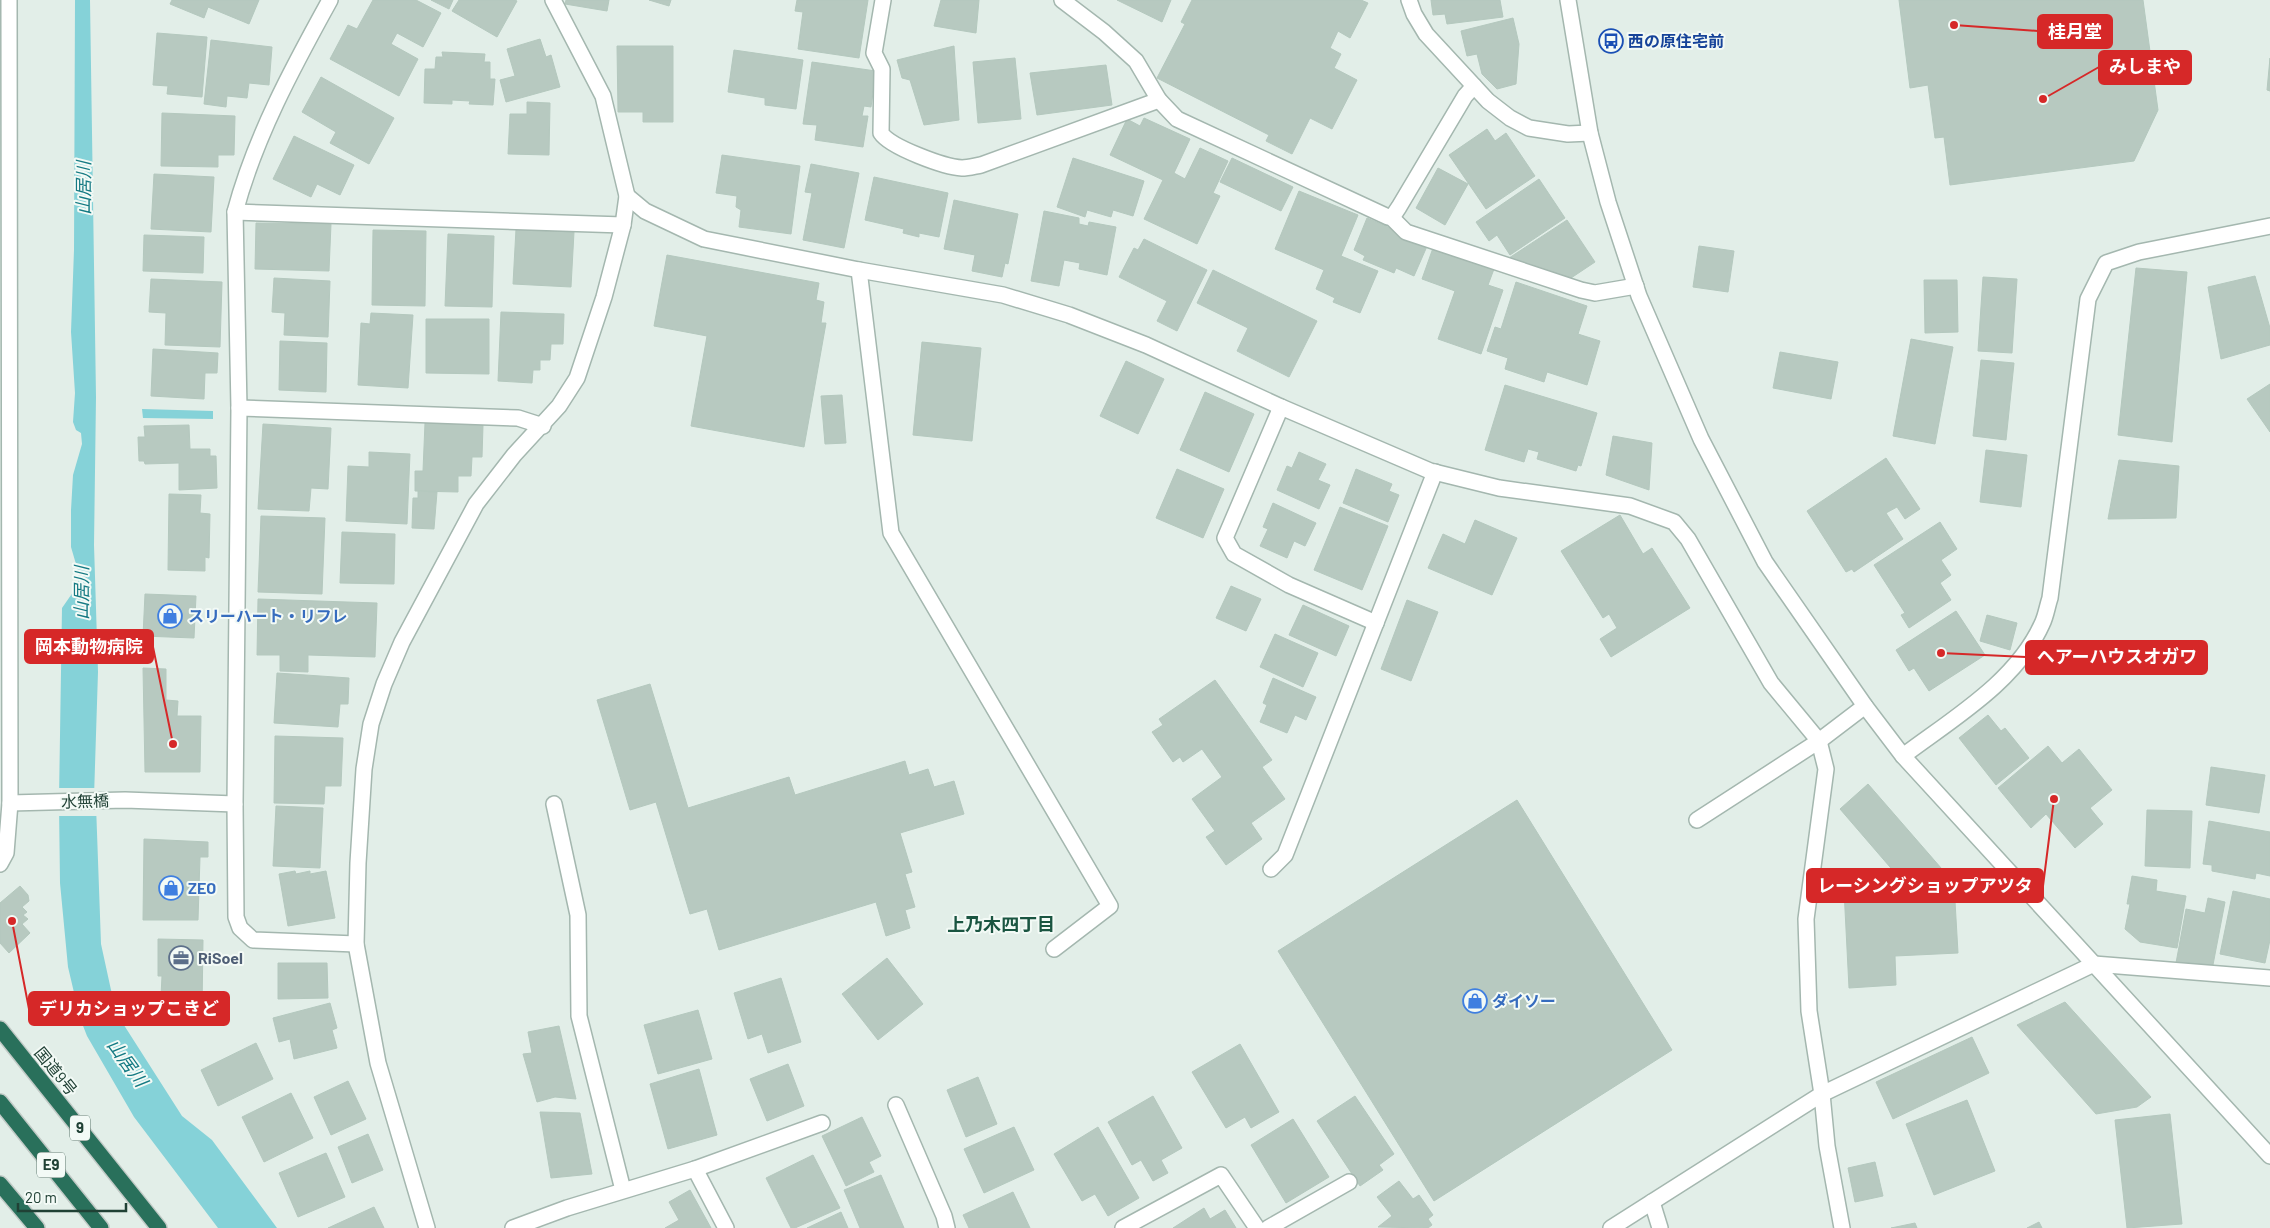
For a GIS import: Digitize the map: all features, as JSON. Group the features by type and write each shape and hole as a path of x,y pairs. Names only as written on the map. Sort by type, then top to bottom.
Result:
{"highway":[{"name":"国道9号","path":"0,1029 159,1228"},
{"name":"E9","path":"0,1102 101,1228"},
{"path":"0,1184 37,1228"}],"street":[{"path":"0,864 6,853 10,803 4,509 9,0"},
{"path":"330,0 287,79 242,186 235,212 239,408 235,804 236,917 246,935 253,940 262,942 356,944"},
{"path":"427,1228 378,1063 356,944 358,864 364,769 371,724 384,684 402,642 476,504 514,455 559,406 577,378 604,297 623,225 627,196 603,96 553,0"},
{"path":"883,0 874,53 882,69 881,133 885,139 929,159 961,168 981,165 1159,100"},
{"path":"1062,0 1104,32 1136,61 1159,100 1177,119 1381,215 1391,217 1406,232 1595,293 1636,286"},
{"path":"1409,0 1414,14 1426,34 1495,107 1529,128 1568,134 1590,133"},
{"path":"1568,0 1590,133 1608,202 1636,286 1701,439 1766,562 1865,706 1903,756 2270,1156"},
{"path":"1391,217 1399,207 1465,96 1474,86"},
{"path":"627,196 645,211 704,239 859,270 1003,295 1069,315 1146,345 1281,408 1435,472 1499,488 1630,506 1674,522 1688,539 1771,683 1819,742 1826,769 1806,919 1809,1011 1822,1094 1827,1146 1842,1228"},
{"path":"235,212 623,225"},
{"path":"1903,756 1999,683 2020,661 2043,622 2050,598 2088,299 2106,263 2139,252 2270,226"},
{"path":"859,270 891,533 1110,906 1054,949"},
{"path":"239,408 518,418 542,426"},
{"path":"1281,408 1225,538 1234,554 1242,559 1289,585 1376,623"},
{"path":"1272,869 1285,855 1435,472"},
{"path":"1697,820 1819,742 1865,706"},
{"name":"水無橋","path":"10,803 124,800 235,804"},
{"path":"554,804 578,915 579,1016 623,1190"},
{"path":"1611,1228 1822,1094 2094,964 2270,978"},
{"path":"896,1105 944,1216 947,1228"},
{"path":"513,1228 623,1190 695,1169 822,1123"},
{"path":"695,1169 726,1228"},
{"path":"1123,1228 1221,1174 1256,1228"},
{"path":"1268,1228 1349,1182"},
{"path":"1652,1202 1660,1228"}],"water":[{"name":"山居川","path":"75,0 90,0 96,397 94,545 98,672 94,797 59,799 62,608 78,585 78,571 71,547 71,510 73,475 82,444 81,433 76,430 73,422 75,393 71,332 74,250"},
{"path":"142,409 213,411 213,419 143,418"},
{"name":"山居川","path":"59,805 96,805 101,944 111,990 122,1022 182,1116 212,1140 277,1228 218,1228 134,1117 87,1036 80,1018 68,967 60,883"}],"pier":[{"path":"56,788 97,788 97,797 56,800"},
{"path":"57,805 99,805 99,816 57,816"}],"building":[{"path":"172,0 259,0 249,24 208,7 204,18 170,4"},
{"path":"373,0 416,0 441,13 423,47 397,33 391,44 418,59 399,96 330,59 348,25 357,29"},
{"path":"431,0 453,0 449,9"},
{"path":"459,0 517,1 497,37 452,11"},
{"path":"566,0 609,0 607,11 565,4"},
{"path":"649,0 671,0 669,6"},
{"path":"797,0 868,0 859,58 798,49 803,12 795,11"},
{"path":"941,0 979,0 976,33 934,26"},
{"path":"1117,0 1171,0 1162,22"},
{"path":"1192,0 1361,0 1368,3 1350,38 1338,31 1330,48 1341,54 1334,68 1357,80 1332,129 1310,118 1292,154 1266,141 1269,135 1157,78 1185,24 1181,22"},
{"path":"1431,0 1500,0 1503,17 1447,24 1445,14 1433,15"},
{"path":"1899,0 2143,0 2158,110 2134,161 1950,185 1944,137 1935,138 1928,85 1910,88"},
{"path":"1513,18 1519,44 1516,84 1497,89 1482,74 1477,54 1467,56 1461,31"},
{"path":"157,33 207,37 202,97 167,94 168,86 153,85"},
{"path":"540,39 546,57 551,55 560,87 506,102 500,80 515,76 507,49"},
{"path":"211,40 272,47 269,85 249,83 247,98 227,96 226,107 204,104"},
{"path":"617,46 673,46 673,122 643,122 643,112 618,112"},
{"path":"954,46 959,120 924,125 910,80 902,78 897,60"},
{"path":"734,50 803,60 796,109 765,105 765,98 728,92"},
{"path":"442,52 485,54 484,62 490,62 490,79 495,79 493,105 469,104 470,101 452,100 452,104 424,103 425,69 435,69 436,57 443,57"},
{"path":"1015,58 1021,119 978,123 973,62"},
{"path":"2270,58 2270,91 2267,90"},
{"path":"812,62 876,71 871,107 864,106 862,116 868,116 863,147 815,140 817,125 803,124"},
{"path":"1106,65 1112,105 1037,115 1030,73"},
{"path":"321,77 394,118 369,164 330,143 336,132 302,112"},
{"path":"527,102 550,103 549,155 508,154 510,114 527,114"},
{"path":"162,113 235,116 234,155 218,155 218,167 161,166"},
{"path":"1144,118 1190,139 1174,173 1185,179 1200,148 1228,161 1213,193 1220,196 1197,244 1144,219 1163,180 1110,155 1127,119 1140,126"},
{"path":"1487,129 1495,141 1506,133 1535,176 1486,209 1449,155"},
{"path":"294,136 354,165 340,195 317,184 311,197 273,179"},
{"path":"722,155 800,166 791,234 739,227 741,210 736,207 737,196 716,193"},
{"path":"1073,158 1144,181 1133,216 1113,210 1111,217 1087,210 1085,217 1057,207"},
{"path":"1232,158 1293,187 1281,211 1220,182"},
{"path":"811,164 859,173 844,248 803,240 812,193 805,192"},
{"path":"1438,168 1468,184 1445,225 1416,208"},
{"path":"154,174 214,177 211,232 151,229"},
{"path":"874,177 948,193 939,237 919,233 919,237 903,233 904,229 865,220"},
{"path":"1539,179 1565,218 1510,255 1497,235 1489,241 1476,222"},
{"path":"1299,191 1358,215 1341,256 1378,271 1360,313 1333,302 1335,298 1316,289 1324,270 1275,249"},
{"path":"954,200 1018,214 1008,264 1005,263 1002,277 972,271 975,255 944,249"},
{"path":"1044,211 1079,218 1079,224 1088,226 1089,222 1116,227 1107,275 1079,269 1080,263 1064,260 1059,286 1031,281"},
{"path":"1367,218 1428,244 1414,276 1396,268 1394,273 1363,260 1365,256 1354,250"},
{"path":"1567,220 1595,262 1571,278 1509,258"},
{"path":"256,223 331,224 329,271 255,269"},
{"path":"516,229 574,232 571,287 513,284"},
{"path":"373,230 426,231 425,306 372,305"},
{"path":"448,234 494,236 492,307 445,306"},
{"path":"144,235 204,237 203,273 143,271"},
{"path":"1144,239 1207,270 1177,331 1157,321 1167,301 1119,277 1134,248 1138,250"},
{"path":"1699,246 1734,251 1728,292 1693,287"},
{"path":"1433,248 1494,269 1488,285 1503,290 1481,354 1438,339 1455,291 1422,279"},
{"path":"667,255 819,283 816,300 824,302 821,323 826,323 804,447 691,426 707,336 654,326"},
{"path":"2136,268 2187,272 2172,442 2118,435"},
{"path":"1213,270 1317,321 1289,377 1237,351 1248,328 1197,303"},
{"path":"2255,276 2270,328 2270,345 2221,359 2208,287"},
{"path":"1983,277 2017,279 2012,353 1978,351"},
{"path":"274,278 330,281 328,337 284,335 285,313 272,312"},
{"path":"151,279 222,282 220,347 165,345 166,313 149,312"},
{"path":"1924,280 1957,280 1958,332 1925,333"},
{"path":"1516,282 1587,306 1578,334 1600,341 1587,385 1547,372 1544,382 1505,369 1508,358 1487,351 1495,327 1501,329"},
{"path":"501,312 564,314 563,344 551,344 550,360 540,360 540,370 533,370 532,383 498,381"},
{"path":"371,313 413,315 408,388 358,385 361,323 370,324"},
{"path":"426,319 489,319 489,374 426,373"},
{"path":"1911,339 1953,347 1935,444 1893,436"},
{"path":"280,341 327,343 326,392 279,390"},
{"path":"922,342 981,348 972,441 913,435"},
{"path":"153,349 218,353 217,373 205,373 204,399 151,396"},
{"path":"1780,352 1838,362 1831,399 1773,388"},
{"path":"1981,360 2014,363 2006,440 1973,436"},
{"path":"1126,361 1164,379 1138,434 1100,416"},
{"path":"2270,384 2270,432 2247,399"},
{"path":"1505,385 1597,413 1581,466 1578,465 1576,471 1537,459 1539,452 1528,449 1524,462 1485,450"},
{"path":"1205,392 1254,414 1229,472 1180,450"},
{"path":"842,395 846,443 825,444 821,396"},
{"path":"425,423 483,425 482,457 472,457 471,476 458,476 458,492 415,491 415,471 423,471"},
{"path":"263,424 331,428 328,489 311,488 309,511 258,509"},
{"path":"189,425 190,449 210,449 210,456 216,456 217,488 179,490 179,463 145,464 144,461 139,461 138,437 145,437 144,426"},
{"path":"1613,436 1652,443 1649,490 1606,475"},
{"path":"1986,450 2027,455 2021,507 1980,502"},
{"path":"369,452 410,454 407,524 346,521 348,466 369,467"},
{"path":"1299,452 1326,464 1318,480 1330,485 1319,509 1277,490 1287,466 1292,468"},
{"path":"1886,458 1920,509 1905,519 1897,507 1886,513 1903,539 1854,572 1852,569 1846,572 1807,511"},
{"path":"2119,460 2179,466 2176,518 2108,519"},
{"path":"1177,469 1224,489 1203,538 1156,518"},
{"path":"1356,469 1392,484 1389,491 1399,495 1388,522 1343,503"},
{"path":"418,491 437,492 434,529 412,528 413,498 418,498"},
{"path":"169,494 201,495 200,513 210,514 209,558 205,557 205,571 168,570"},
{"path":"1273,503 1316,523 1305,546 1294,541 1287,558 1260,546 1268,529 1263,527"},
{"path":"1340,507 1388,526 1362,590 1314,570"},
{"path":"1620,515 1643,554 1652,548 1690,608 1611,657 1600,639 1617,628 1609,614 1603,618 1561,551"},
{"path":"261,516 325,518 322,594 258,592"},
{"path":"1475,520 1517,538 1492,595 1428,568 1443,534 1465,544"},
{"path":"1940,522 1957,549 1941,560 1951,575 1940,583 1951,600 1909,628 1901,615 1905,613 1874,565"},
{"path":"342,532 395,534 394,584 340,583"},
{"path":"1231,586 1261,599 1246,631 1216,618"},
{"name":"スリーハート・リフレ","path":"145,594 196,596 194,638 143,636"},
{"path":"258,599 377,603 375,657 308,655 308,672 280,671 280,655 257,655"},
{"path":"1407,600 1438,612 1411,681 1381,669"},
{"path":"1303,605 1349,626 1336,656 1289,635"},
{"path":"1956,611 1985,655 1929,691 1914,668 1909,671 1896,650"},
{"path":"1987,615 2017,623 2010,650 1980,641"},
{"path":"1275,634 1318,653 1303,687 1260,667"},
{"path":"143,668 166,669 166,700 178,701 177,716 201,716 200,772 145,772"},
{"path":"277,673 349,678 348,704 340,704 338,727 274,723"},
{"path":"1273,678 1316,697 1306,720 1295,715 1287,733 1260,722 1267,705 1263,703"},
{"path":"1215,680 1272,760 1262,767 1285,799 1251,823 1262,839 1226,865 1206,837 1215,831 1192,799 1222,777 1202,749 1183,762 1180,757 1173,762 1152,732 1163,725 1159,719"},
{"path":"650,684 688,808 789,777 795,795 905,761 909,775 928,769 934,787 954,781 964,814 900,833 912,872 905,874 915,907 905,910 910,928 886,936 876,902 719,950 707,909 690,914 656,802 630,810 597,700"},
{"path":"1988,715 2001,731 2005,728 2029,758 1996,785 1959,738"},
{"path":"275,736 343,738 341,786 325,786 324,804 274,803"},
{"path":"2048,746 2062,763 2079,749 2112,790 2090,808 2103,824 2075,848 2046,814 2031,828 1998,788"},
{"path":"2211,767 2265,775 2259,813 2206,805"},
{"path":"1868,784 1948,876 1896,874 1840,809"},
{"name":"ダイソー","path":"1517,800 1672,1050 1434,1201 1278,951"},
{"path":"276,806 323,808 320,868 273,866"},
{"path":"2147,810 2192,811 2190,868 2145,866"},
{"path":"2209,821 2270,832 2270,876 2256,873 2255,879 2212,871 2212,865 2203,864"},
{"name":"ZEO","path":"144,839 208,842 208,857 200,857 198,920 143,920"},
{"path":"295,871 296,874 310,871 310,874 326,871 335,918 288,926 279,874"},
{"path":"2132,876 2157,880 2156,891 2186,896 2177,948 2140,942 2125,929 2130,904 2127,904"},
{"path":"1954,884 1958,953 1895,956 1896,985 1849,988 1844,890"},
{"path":"20,886 28,895 29,901 22,907 27,912 23,915 28,919 22,924 30,933 9,953 0,943 0,903"},
{"path":"2233,891 2270,899 2270,940 2265,963 2220,954"},
{"path":"2208,898 2225,902 2212,970 2176,963 2186,909 2205,913"},
{"name":"RiSoel","path":"158,939 203,940 202,1009 167,1009 168,996 161,996 162,976 158,976"},
{"path":"887,958 923,1004 878,1040 842,994"},
{"path":"278,963 327,963 328,998 278,999"},
{"path":"781,978 801,1042 768,1053 762,1034 748,1039 734,993"},
{"path":"2065,1002 2151,1097 2137,1107 2096,1114 2017,1025"},
{"path":"330,1003 337,1028 332,1030 337,1048 294,1059 290,1039 279,1042 273,1018"},
{"path":"698,1010 712,1059 658,1074 644,1025"},
{"path":"559,1026 576,1099 555,1097 537,1102 523,1054 532,1053 528,1032"},
{"path":"1972,1037 1989,1073 1893,1119 1876,1082"},
{"path":"256,1043 273,1079 218,1106 201,1070"},
{"path":"1240,1044 1279,1112 1251,1128 1245,1117 1226,1128 1192,1072"},
{"path":"788,1064 804,1106 767,1121 750,1079"},
{"path":"699,1069 717,1135 668,1149 650,1084"},
{"path":"978,1077 997,1124 966,1137 947,1090"},
{"path":"348,1081 366,1119 331,1135 314,1097"},
{"path":"291,1093 313,1138 264,1162 242,1117"},
{"path":"1153,1096 1182,1148 1161,1160 1168,1173 1153,1181 1141,1160 1132,1165 1108,1122"},
{"path":"1355,1096 1394,1154 1379,1165 1383,1170 1360,1186 1317,1121"},
{"path":"1967,1100 1995,1171 1934,1195 1906,1124"},
{"path":"540,1112 580,1113 592,1174 551,1178"},
{"path":"2170,1114 2182,1224 2127,1228 2115,1120"},
{"path":"862,1117 881,1156 869,1162 874,1172 846,1186 822,1136"},
{"path":"1293,1119 1329,1177 1286,1203 1251,1145"},
{"path":"1014,1127 1034,1170 984,1193 964,1149"},
{"path":"1098,1127 1139,1198 1108,1216 1095,1194 1082,1201 1054,1154"},
{"path":"368,1134 383,1170 352,1183 338,1147"},
{"path":"326,1153 345,1197 298,1217 279,1173"},
{"path":"813,1155 840,1208 795,1228 791,1228 766,1178"},
{"path":"1875,1162 1883,1196 1855,1202 1848,1168"},
{"path":"881,1175 904,1228 860,1228 844,1190"},
{"path":"1399,1181 1413,1199 1419,1195 1433,1215 1428,1219 1432,1225 1428,1228 1378,1227 1392,1216 1377,1197"},
{"path":"690,1190 711,1228 665,1228 679,1220 669,1202"},
{"path":"1013,1192 1030,1228 969,1228 963,1215"},
{"path":"374,1207 384,1228 328,1228"},
{"path":"1204,1208 1210,1219 1225,1210 1236,1228 1173,1228"},
{"path":"841,1212 848,1228 807,1228"},
{"path":"2039,1222 2042,1228 2027,1228"},
{"path":"1915,1223 1917,1228 1891,1228"}],"place":[{"name":"桂月堂","path":"1954,25"},
{"name":"西の原住宅前","path":"1611,41"},
{"name":"みしまや","path":"2043,99"},
{"name":"スリーハート・リフレ","path":"170,616"},
{"name":"ヘアーハウスオガワ","path":"1941,653"},
{"name":"岡本動物病院","path":"173,744"},
{"name":"レーシングショップアツタ","path":"2054,799"},
{"name":"ZEO","path":"171,888"},
{"name":"デリカショップこきど","path":"12,921"},
{"name":"RiSoel","path":"181,958"},
{"name":"ダイソー","path":"1475,1001"}],"district":[{"name":"上乃木四丁目","path":"1001,925"}]}
